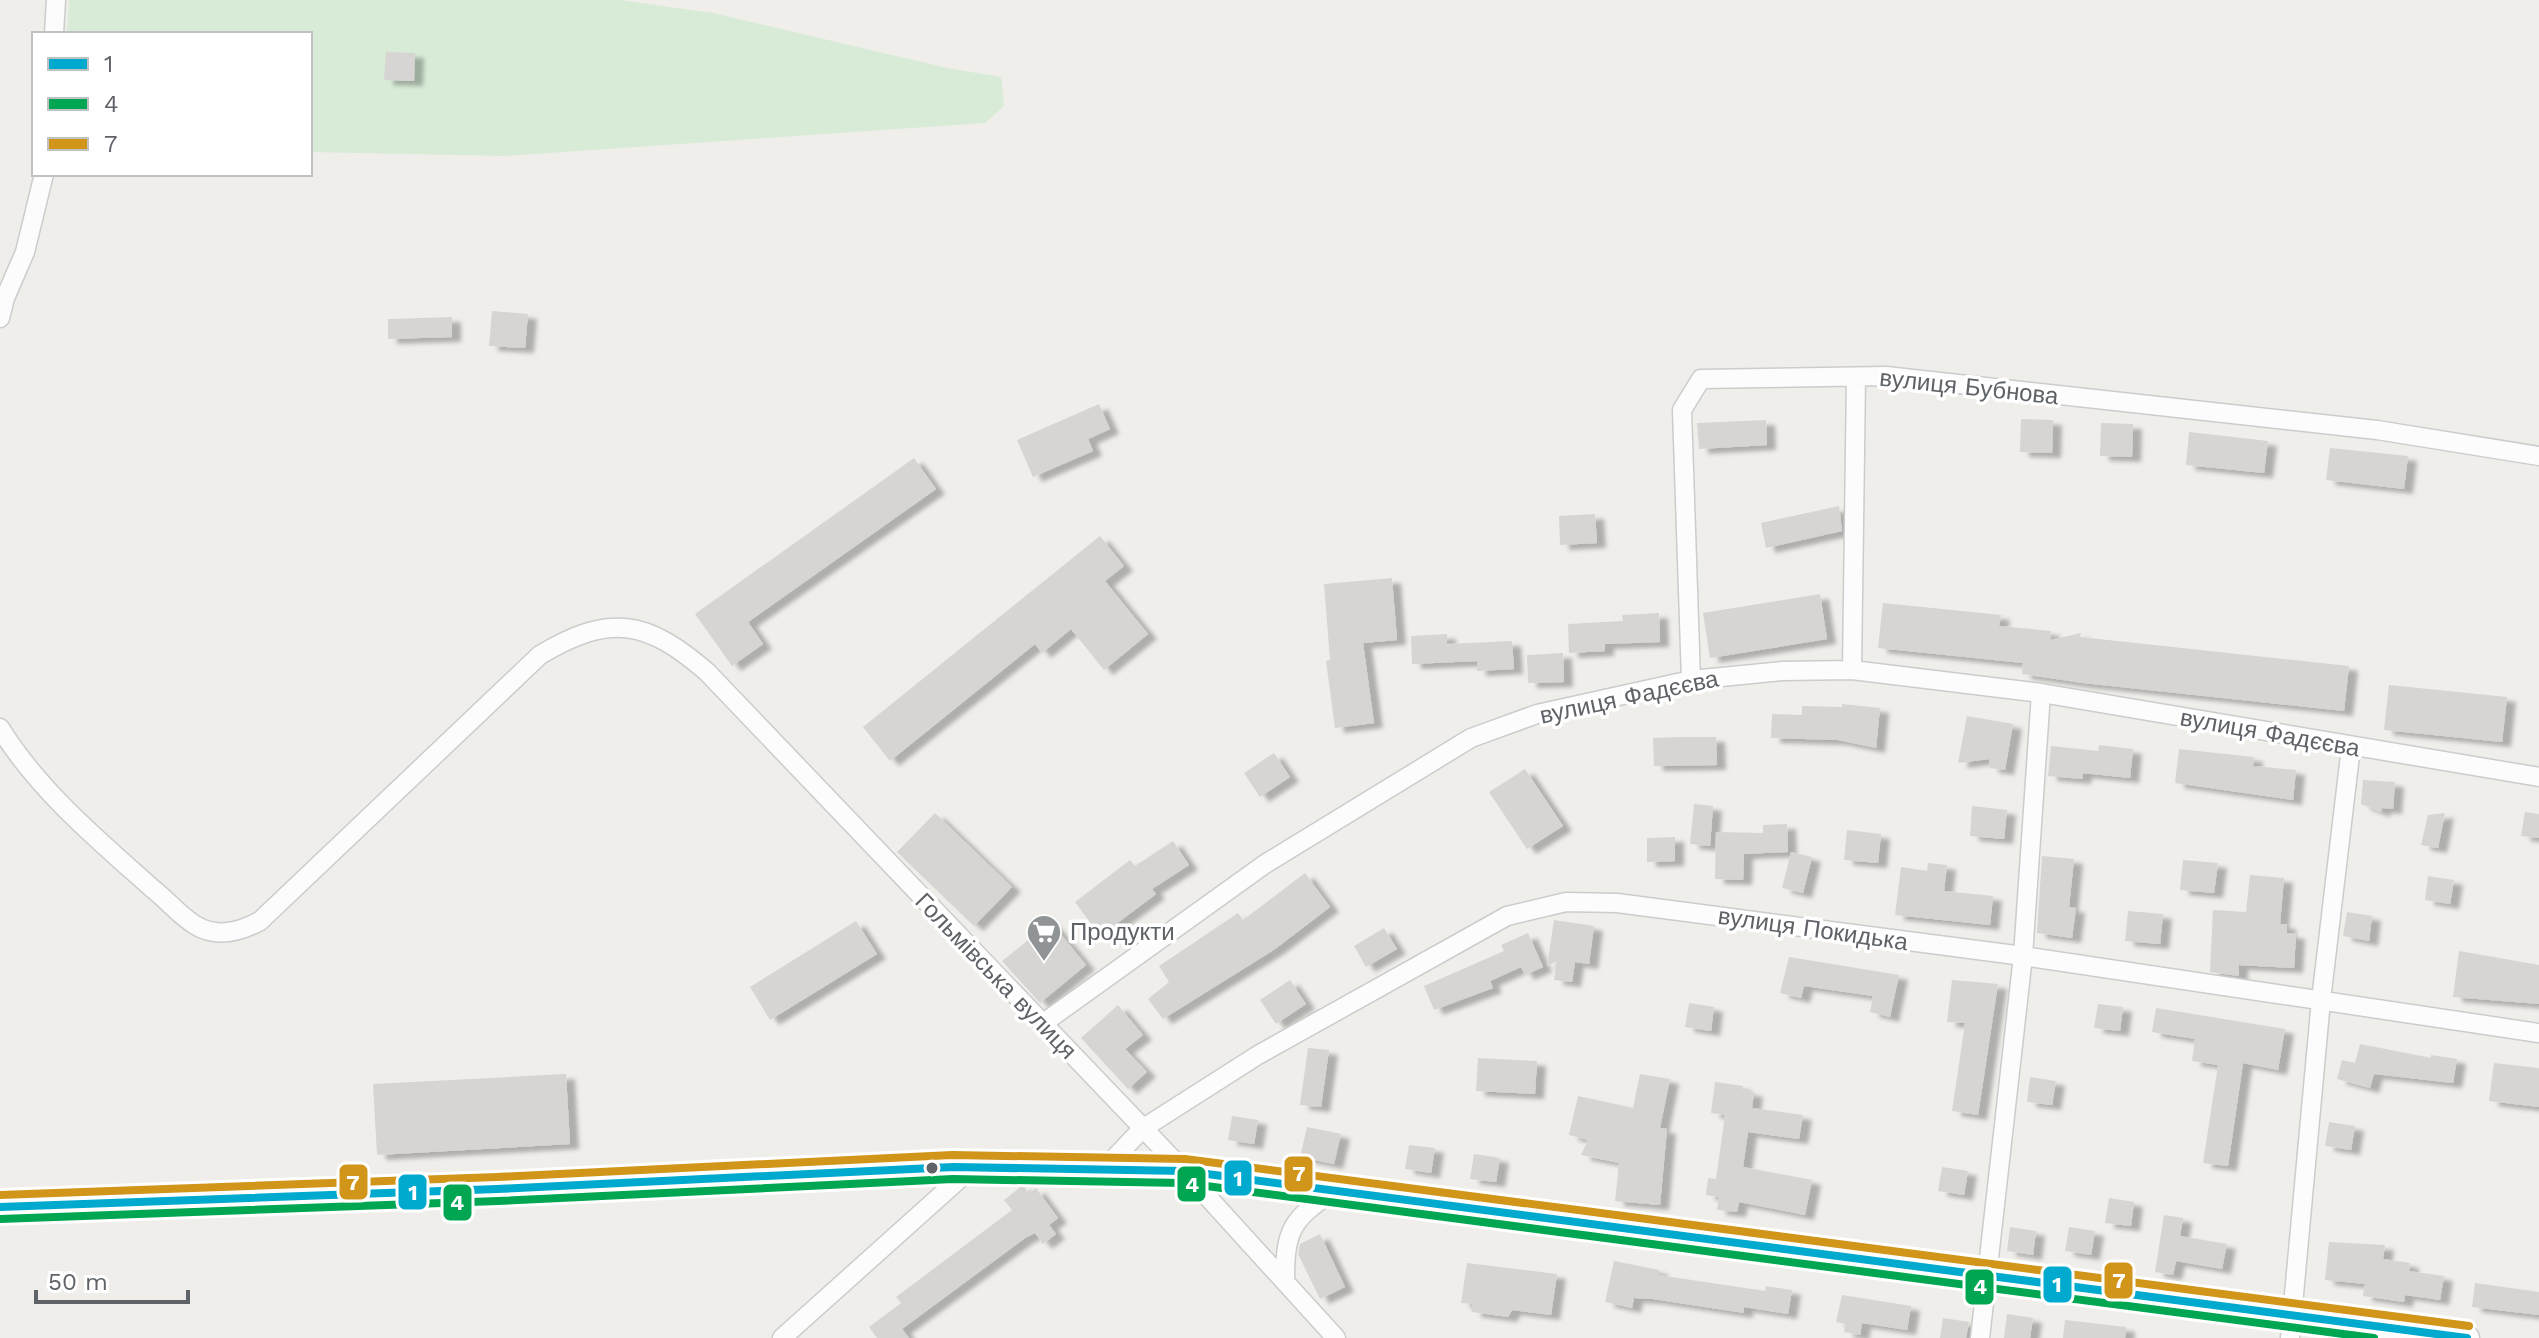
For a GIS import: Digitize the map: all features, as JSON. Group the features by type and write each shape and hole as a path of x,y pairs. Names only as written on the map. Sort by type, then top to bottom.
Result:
{"main road":[{"path":"6,1207 424,1193 976,1164 1107,1166 1184,1171 1335,1190 1986,1277 2291,1327 2467,1338"}],"street":[{"path":"54,32 56,0"},
{"path":"0,318 25,252 44,176"},
{"name":"вулиця Бубнова","path":"1691,680 1682,410 1701,379 1886,376 2377,430 2539,456"},
{"path":"1852,670 1856,377"},
{"name":"Гольмівська вулиця","path":"0,728 16,753 105,846 196,926 220,933 243,931 260,921 540,655 566,639 597,630 644,629 676,645 707,672 1184,1171 1336,1338"},
{"name":"вулиця Фадєєва","path":"1042,1024 1265,864 1471,738 1537,714 1691,680 1782,671 1852,670 2041,693 2539,777"},
{"path":"1980,1338 2023,956 2041,693"},
{"path":"2291,1327 2321,1000 2351,747"},
{"name":"вулиця Покидька","path":"1107,1166 1142,1129 1258,1055 1507,916 1566,902 1617,903 2023,956 2539,1033"},
{"path":"792,1334 976,1164"},
{"path":"1285,1280 1285,1245 1291,1227 1307,1209 1335,1190"}],"green space":[{"path":"69,0 620,0 713,13 947,68 1001,77 1004,106 985,123 505,156 312,152 312,32 67,32"}],"building":[{"path":"386,52 415,53 414,81 384,80"},
{"path":"492,311 528,314 525,348 489,346"},
{"path":"452,317 452,337 388,339 388,319"},
{"path":"1099,404 1110,429 1088,439 1093,451 1033,477 1017,440"},
{"path":"2021,419 2053,420 2052,453 2020,452"},
{"path":"1766,420 1767,445 1699,449 1697,423"},
{"path":"2101,423 2133,424 2132,457 2100,456"},
{"path":"2189,432 2268,441 2264,473 2186,465"},
{"path":"2330,448 2408,456 2404,489 2326,480"},
{"path":"914,458 936,489 748,622 763,644 732,666 695,614"},
{"path":"1839,506 1842,531 1766,548 1761,523"},
{"path":"1595,514 1597,543 1560,545 1559,516"},
{"path":"1100,536 1124,566 1105,581 1148,634 1104,670 1071,629 1042,653 1035,644 890,761 863,727"},
{"path":"1392,578 1397,640 1363,643 1374,723 1335,728 1326,661 1330,660 1324,584"},
{"path":"1820,594 1827,639 1710,658 1703,613"},
{"path":"1883,603 2001,615 1999,626 2051,631 2050,640 2081,633 2080,637 2349,666 2344,711 2083,683 2022,674 2023,663 1878,648"},
{"path":"1659,613 1660,642 1605,644 1605,651 1569,653 1568,624 1623,621 1622,615"},
{"path":"1447,634 1447,644 1512,641 1514,669 1477,671 1477,661 1412,664 1411,636"},
{"path":"1563,653 1564,682 1528,683 1527,655"},
{"path":"2389,685 2507,697 2502,742 2384,730"},
{"path":"1842,704 1880,708 1876,748 1838,740 1771,738 1772,714 1802,715 1802,706 1842,707"},
{"path":"1967,716 2013,724 2005,770 1990,768 1989,759 1958,763"},
{"path":"1716,737 1717,765 1654,766 1653,738"},
{"path":"2099,745 2133,749 2130,778 2083,773 2082,779 2048,776 2051,746 2098,751"},
{"path":"2179,749 2254,757 2253,766 2296,770 2293,800 2175,783"},
{"path":"1274,753 1290,777 1260,797 1244,773"},
{"path":"1525,769 1563,826 1527,849 1489,792"},
{"path":"2363,780 2395,782 2393,809 2382,808 2381,812 2361,804"},
{"path":"1694,804 1713,806 1710,846 1690,844"},
{"path":"1972,806 2007,810 2004,839 1970,836"},
{"path":"2525,812 2539,814 2539,838 2521,836"},
{"path":"935,813 1012,887 974,926 897,852"},
{"path":"2445,813 2438,848 2421,845 2428,815"},
{"path":"1787,824 1788,852 1744,854 1743,880 1715,879 1716,832 1763,833 1763,825"},
{"path":"1847,830 1881,834 1878,863 1844,860"},
{"path":"1675,837 1675,861 1647,862 1647,838"},
{"path":"1173,841 1189,865 1152,889 1156,894 1100,936 1075,902 1130,860 1135,866"},
{"path":"1791,852 1812,857 1803,893 1782,888"},
{"path":"2042,856 2074,859 2069,907 2076,908 2072,938 2037,933"},
{"path":"2183,860 2218,863 2214,893 2180,890"},
{"path":"1928,863 1947,865 1944,891 1993,896 1990,925 1895,915 1901,867 1927,871"},
{"path":"1305,873 1330,907 1275,949 1163,1019 1148,999 1169,982 1159,966 1238,913 1243,920"},
{"path":"2250,875 2284,878 2280,924 2287,924 2287,933 2296,934 2294,968 2239,965 2239,976 2210,972 2213,910 2246,912"},
{"path":"2428,876 2454,880 2450,904 2425,900"},
{"path":"2128,911 2163,914 2160,944 2125,941"},
{"path":"2347,912 2372,916 2369,941 2343,936"},
{"path":"1554,920 1594,926 1589,964 1575,962 1572,982 1554,980 1557,961 1547,966"},
{"path":"856,921 877,954 770,1020 750,987"},
{"name":"Продукти","path":"1051,922 1086,965 1040,1003 1002,961"},
{"path":"1384,928 1397,949 1366,967 1354,946"},
{"path":"1528,933 1543,967 1525,975 1521,967 1490,981 1493,988 1434,1010 1424,986 1504,951 1501,945"},
{"path":"2459,951 2539,965 2539,1004 2453,997"},
{"path":"1789,957 1899,975 1890,1017 1870,1012 1873,996 1804,986 1801,998 1780,993"},
{"path":"1290,980 1306,1004 1276,1024 1260,1000"},
{"path":"1952,980 1998,984 1978,1115 1952,1111 1965,1023 1947,1022"},
{"path":"1689,1003 1714,1007 1711,1031 1685,1027"},
{"path":"2098,1004 2123,1007 2120,1031 2094,1028"},
{"path":"1118,1005 1143,1035 1125,1049 1147,1072 1128,1089 1081,1038"},
{"path":"2156,1008 2285,1029 2278,1070 2243,1063 2228,1166 2203,1163 2218,1065 2192,1061 2195,1039 2152,1032"},
{"path":"2360,1044 2431,1058 2431,1055 2457,1059 2453,1083 2374,1074 2370,1088 2337,1079 2342,1060 2355,1063"},
{"path":"1308,1048 1329,1050 1321,1107 1300,1105"},
{"path":"1478,1058 1537,1061 1535,1094 1476,1091"},
{"path":"2494,1063 2539,1068 2539,1107 2489,1101"},
{"path":"566,1074 570,1144 377,1155 373,1084"},
{"path":"1640,1074 1670,1079 1660,1128 1667,1129 1660,1205 1615,1201 1619,1163 1581,1155 1588,1140 1569,1135 1578,1096 1633,1108"},
{"path":"2030,1077 2056,1081 2052,1105 2027,1102"},
{"path":"1715,1082 1743,1086 1742,1090 1754,1092 1752,1108 1803,1115 1799,1139 1748,1132 1743,1167 1812,1180 1805,1215 1739,1202 1737,1212 1717,1210 1719,1197 1706,1195 1708,1178 1716,1179 1725,1115 1711,1113"},
{"path":"1232,1116 1258,1120 1254,1144 1228,1140"},
{"path":"2329,1122 2355,1126 2351,1150 2325,1146"},
{"path":"1307,1127 1341,1134 1334,1164 1300,1157"},
{"path":"1409,1145 1435,1148 1431,1173 1405,1169"},
{"path":"1474,1154 1500,1158 1496,1182 1470,1179"},
{"path":"1942,1167 1968,1171 1964,1195 1938,1191"},
{"path":"1023,1185 1029,1194 1036,1188 1058,1218 1049,1225 1056,1234 1043,1244 1035,1233 1025,1238 902,1329 909,1338 877,1338 869,1327 901,1303 896,1297 1012,1210 1004,1200"},
{"path":"2109,1198 2134,1202 2131,1226 2105,1223"},
{"path":"2164,1215 2183,1218 2180,1236 2227,1244 2222,1269 2176,1261 2173,1275 2155,1272"},
{"path":"2010,1227 2036,1231 2033,1255 2007,1251"},
{"path":"2069,1227 2095,1231 2091,1255 2065,1251"},
{"path":"1320,1234 1345,1287 1320,1299 1298,1254 1300,1244"},
{"path":"2329,1242 2385,1245 2383,1259 2410,1263 2409,1271 2444,1276 2440,1300 2405,1295 2404,1302 2363,1296 2365,1284 2325,1280"},
{"path":"1614,1261 1659,1270 1658,1275 1765,1291 1766,1286 1792,1290 1788,1314 1744,1307 1744,1313 1653,1299 1634,1298 1632,1308 1605,1302"},
{"path":"1467,1263 1557,1274 1551,1315 1512,1310 1508,1317 1472,1312 1473,1304 1461,1303"},
{"path":"2475,1283 2539,1292 2539,1315 2472,1307"},
{"path":"1842,1295 1911,1306 1907,1330 1862,1323 1860,1335 1844,1332 1846,1324 1836,1322"},
{"path":"2007,1314 2033,1318 2030,1338 2004,1338"},
{"path":"1943,1318 1969,1322 1966,1338 1940,1338"},
{"path":"2065,1320 2126,1327 2125,1338 2063,1338"}],"transit line":[{"name":"7","path":"0,1195 497,1177 952,1155 1185,1159 2469,1326"},
{"name":"1","path":"0,1207 497,1189 953,1167 1184,1171 2467,1338"},
{"name":"4","path":"0,1219 498,1201 953,1179 1183,1183 2374,1338"}],"place":[{"name":"Продукти","path":"1044,963"}]}
